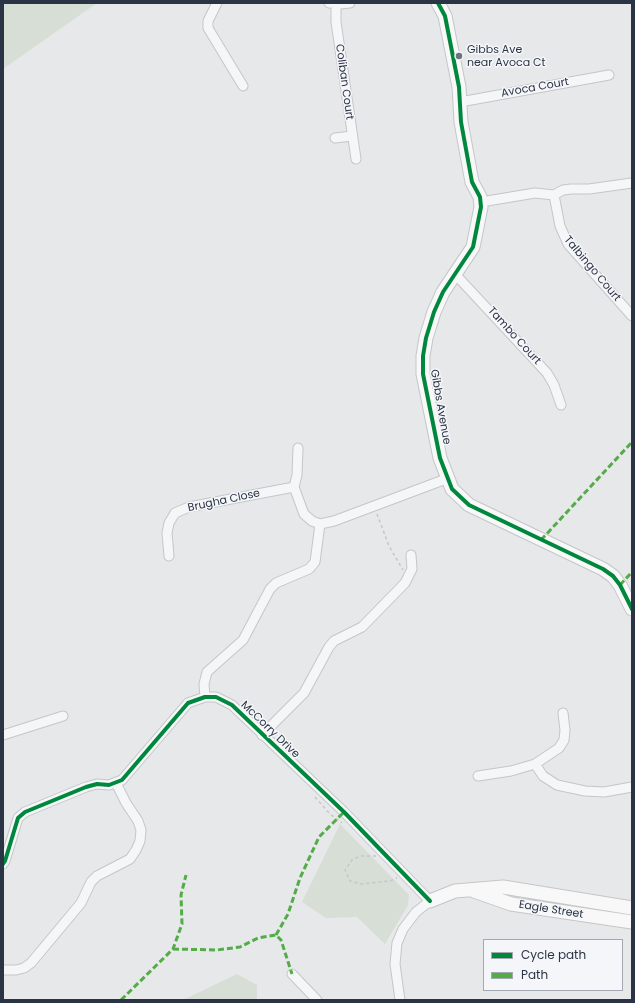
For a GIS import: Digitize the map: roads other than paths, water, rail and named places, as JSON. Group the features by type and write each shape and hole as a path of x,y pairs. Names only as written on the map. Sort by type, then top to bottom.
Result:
{"street":[{"path":"217,3 208,21 208,28 243,86"},
{"path":"333,4 350,3"},
{"path":"438,3 446,9 460,102 461,122 472,182 481,202 534,193 554,195 563,190 589,189 632,183"},
{"name":"Coliban Court","path":"333,4 356,159"},
{"name":"Avoca Court","path":"460,102 609,75"},
{"path":"335,138 352,136"},
{"name":"Talbingo Court","path":"554,195 560,226 568,244 632,316"},
{"name":"Gibbs Avenue","path":"481,202 477,232 473,246 443,292 434,312 426,338 423,356 423,374 429,411 446,479 452,489 469,505 603,569 613,576 620,585 632,609"},
{"name":"Tambo Court","path":"455,274 547,373 554,385 561,405"},
{"path":"298,448 297,475 294,487 304,514 312,521 320,524 334,522 446,479"},
{"name":"Brugha Close","path":"169,556 167,533 169,523 175,513 188,507 294,487"},
{"path":"3,864 18,818 25,812 86,787 97,784 116,783 122,780 188,703 205,697 204,684 207,672 243,640 270,589 276,583 308,569 315,562 320,524"},
{"path":"262,735 304,693 334,641 362,627 404,583 410,574 412,555"},
{"name":"McCorry Drive","path":"205,697 216,697 232,705 344,812 430,900"},
{"path":"478,776 511,771 535,764 559,748 564,740 565,730 563,713"},
{"path":"3,735 63,716"},
{"path":"535,764 543,776 557,785 585,791 604,792 632,787"},
{"path":"3,970 16,970 24,968 31,963 81,903 91,882 97,876 130,859 136,850 140,841 141,830 138,821 126,803 116,783"},
{"name":"Eagle Street","path":"400,1000 395,964 397,943 403,928 416,912 430,900 455,892 503,887 632,908"},
{"name":"Eagle Street","path":"472,890 512,904 632,922"},
{"path":"292,974 317,1000"}],"place":[{"name":"Gibbs Ave near Avoca Ct","path":"459,56"}]}
